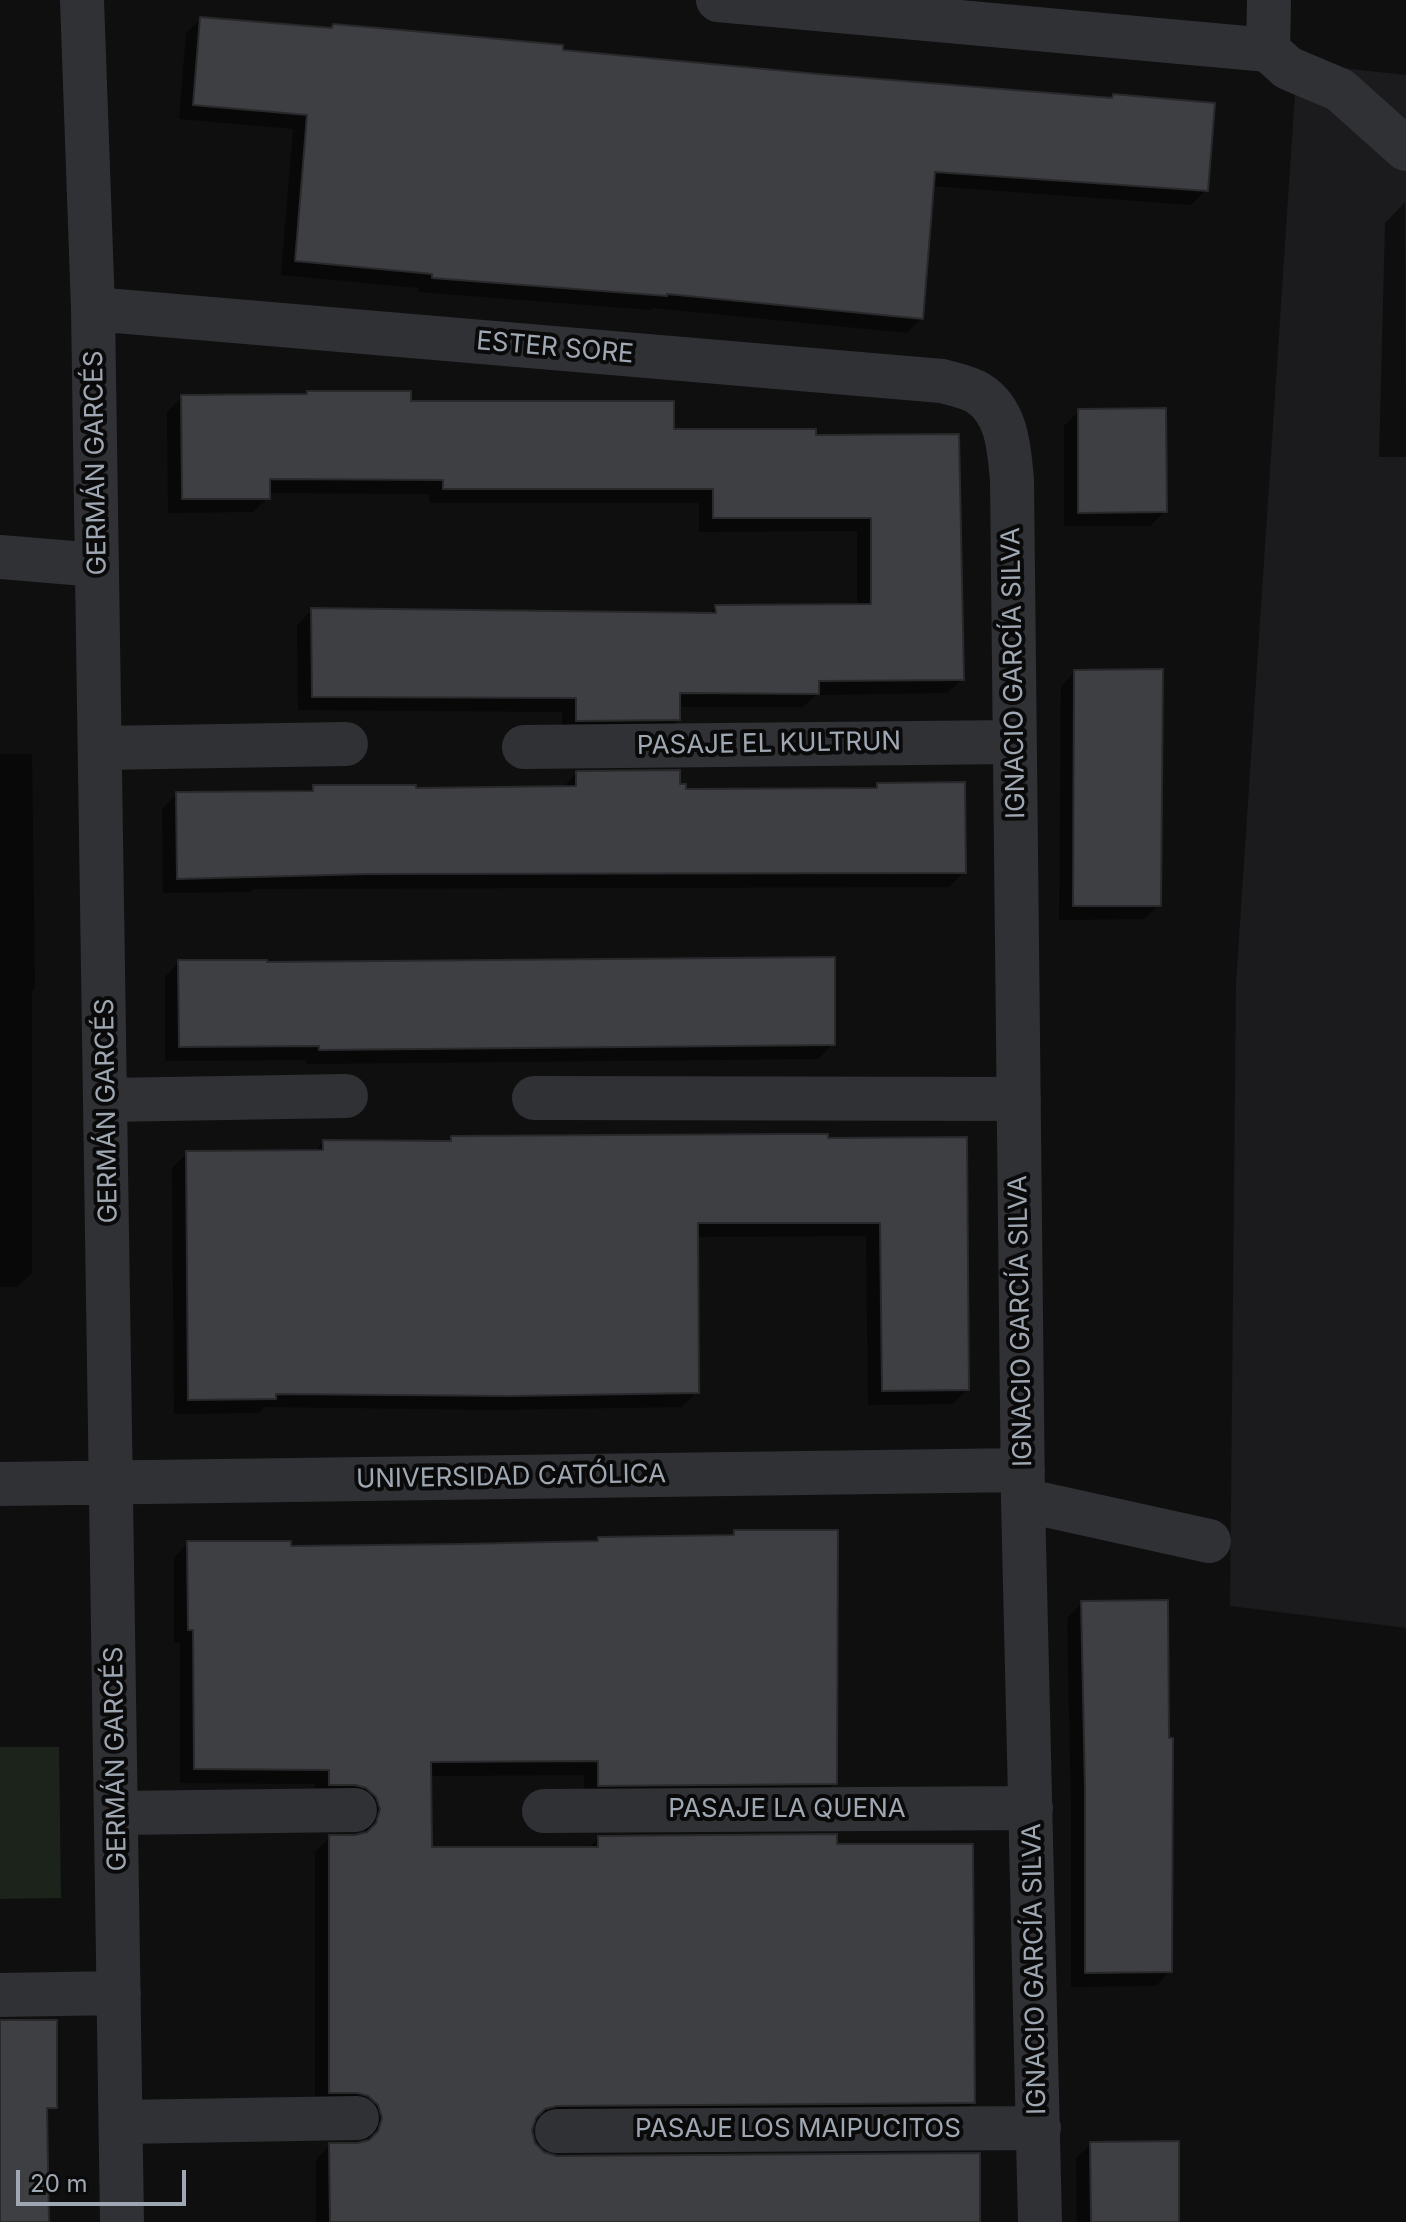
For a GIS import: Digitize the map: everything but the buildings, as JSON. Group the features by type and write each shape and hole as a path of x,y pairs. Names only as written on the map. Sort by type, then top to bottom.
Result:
{"street":[{"name":"GERMÁN GARCÉS","path":"82,0 93,309 122,2222"},
{"path":"718,0 1268,50 1288,68 1340,90 1406,149"},
{"path":"1268,50 1269,0"},
{"name":"ESTER SORE","path":"93,309 942,381 978,393 1002,421"},
{"name":"IGNACIO GARCÍA SILVA","path":"1002,421 1012,480 1023,1485 1040,2222"},
{"path":"0,557 97,565"},
{"name":"PASAJE EL KULTRUN","path":"524,747 1015,742"},
{"path":"100,748 346,744"},
{"path":"107,1100 346,1096"},
{"path":"534,1098 1019,1099"},
{"name":"UNIVERSIDAD CATÓLICA","path":"0,1484 1023,1485 1209,1541"},
{"name":"PASAJE LA QUENA","path":"544,1811 1031,1808"},
{"path":"117,1813 355,1810"},
{"path":"0,1995 119,1993"},
{"path":"121,2122 357,2118"},
{"name":"PASAJE LOS MAIPUCITOS","path":"557,2131 1039,2128"}],"shaded area":[{"path":"1297,63 1406,75 1406,1628 1230,1606 1236,983"},
{"path":"0,1747 59,1747 61,1898 0,1899"}]}
